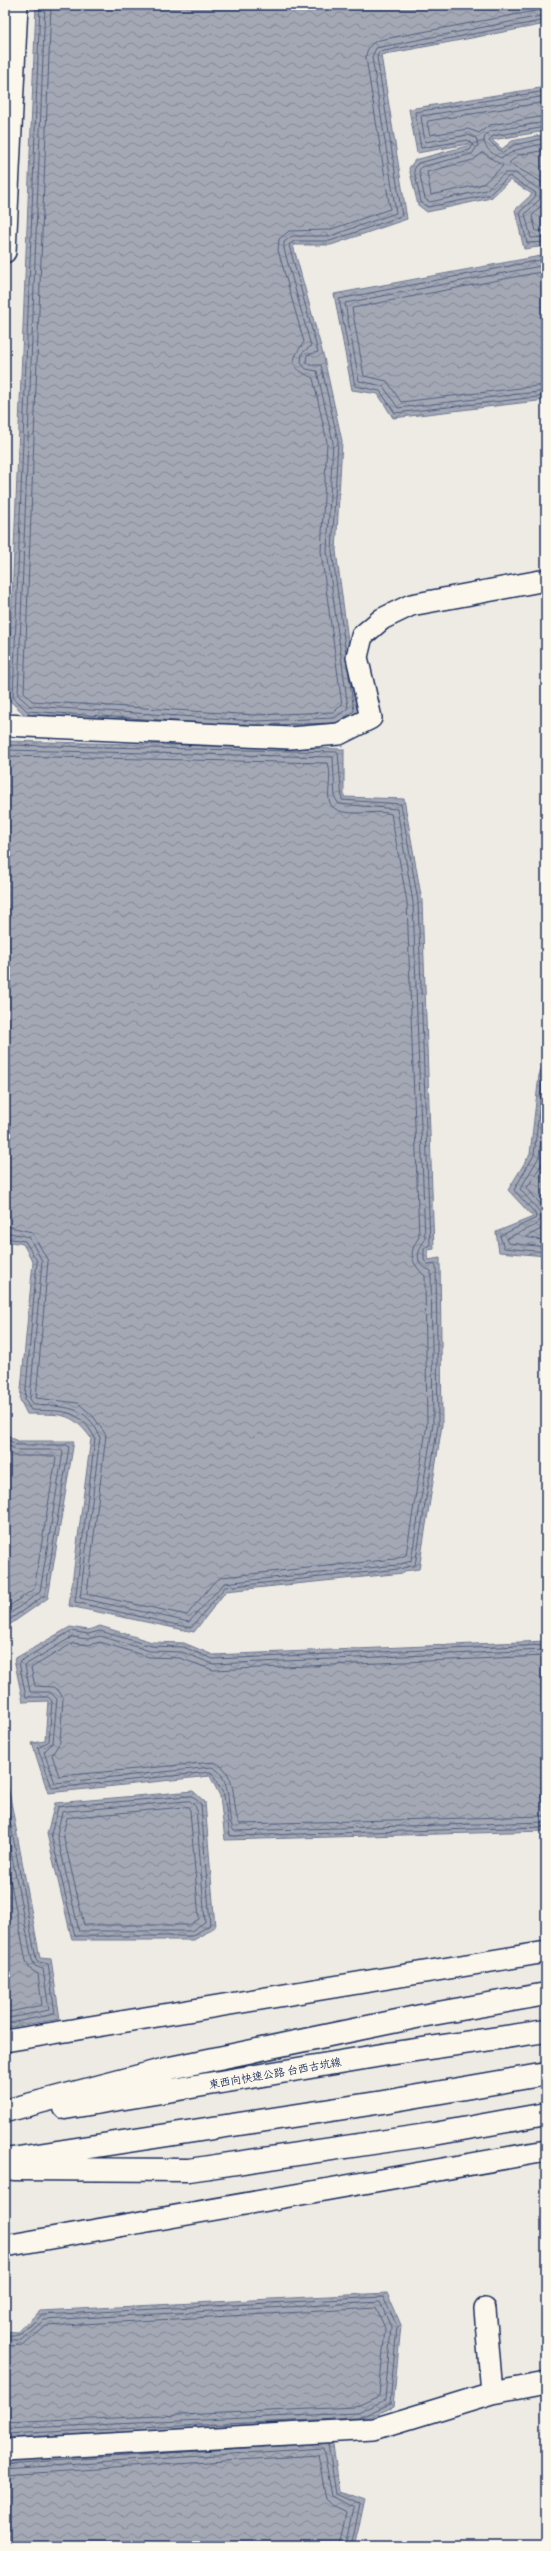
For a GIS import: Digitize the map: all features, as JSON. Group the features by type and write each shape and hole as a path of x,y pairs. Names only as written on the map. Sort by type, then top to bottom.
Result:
{"highway":[{"path":"5,2111 170,2068 421,2016 546,1994"},
{"name":"東西向快速公路 台西古坑線","path":"5,2118 388,2054 546,2030"},
{"path":"5,2160 383,2102 541,2074"},
{"path":"5,2169 189,2170 427,2135 546,2114"}],"street":[{"path":"5,252 17,5"},
{"path":"5,725 290,738 339,734 371,718 357,657 362,636 382,619 412,605 546,580"},
{"path":"5,2041 546,1952"},
{"path":"5,2246 546,2151"},
{"path":"485,2309 492,2393"},
{"path":"5,2450 374,2429 492,2393 546,2383"}],"water":[{"path":"36,5 546,5 546,24 381,55 407,219 331,245 293,245 324,358 342,441 336,551 358,714 338,726 255,730 25,715 8,699"},
{"path":"546,87 546,131 492,140 502,149 512,141 546,134 546,246 524,249 515,210 532,194 510,180 491,198 427,212 418,205 409,168 415,160 485,141 417,153 409,109"},
{"path":"546,255 546,400 393,418 378,394 352,390 334,294"},
{"path":"5,741 344,749 344,797 404,799 422,901 434,1249 428,1250 428,1260 440,1258 442,1425 419,1569 404,1571 403,1573 226,1591 194,1632 69,1606 91,1438 84,1429 70,1418 56,1415 27,1414 20,1400 33,1262 23,1244 5,1241"},
{"path":"546,1058 546,1256 499,1252 496,1232 533,1217 508,1190 530,1154 539,1075"},
{"path":"5,1433 17,1441 74,1441 48,1598 5,1628"},
{"path":"100,1626 152,1642 184,1643 213,1655 546,1641 546,1831 225,1840 220,1796 210,1776 48,1793 32,1743 45,1741 48,1701 23,1702 14,1659 70,1627 88,1630"},
{"path":"6,1775 40,1958 51,1959 60,2019 5,2028"},
{"path":"193,1791 205,1802 215,1927 194,1940 72,1940 47,1834 55,1803"},
{"path":"387,2293 401,2325 393,2407 359,2422 5,2438 5,2331 17,2332 40,2311"},
{"path":"332,2438 340,2492 365,2501 354,2546 5,2546 5,2460"}]}
